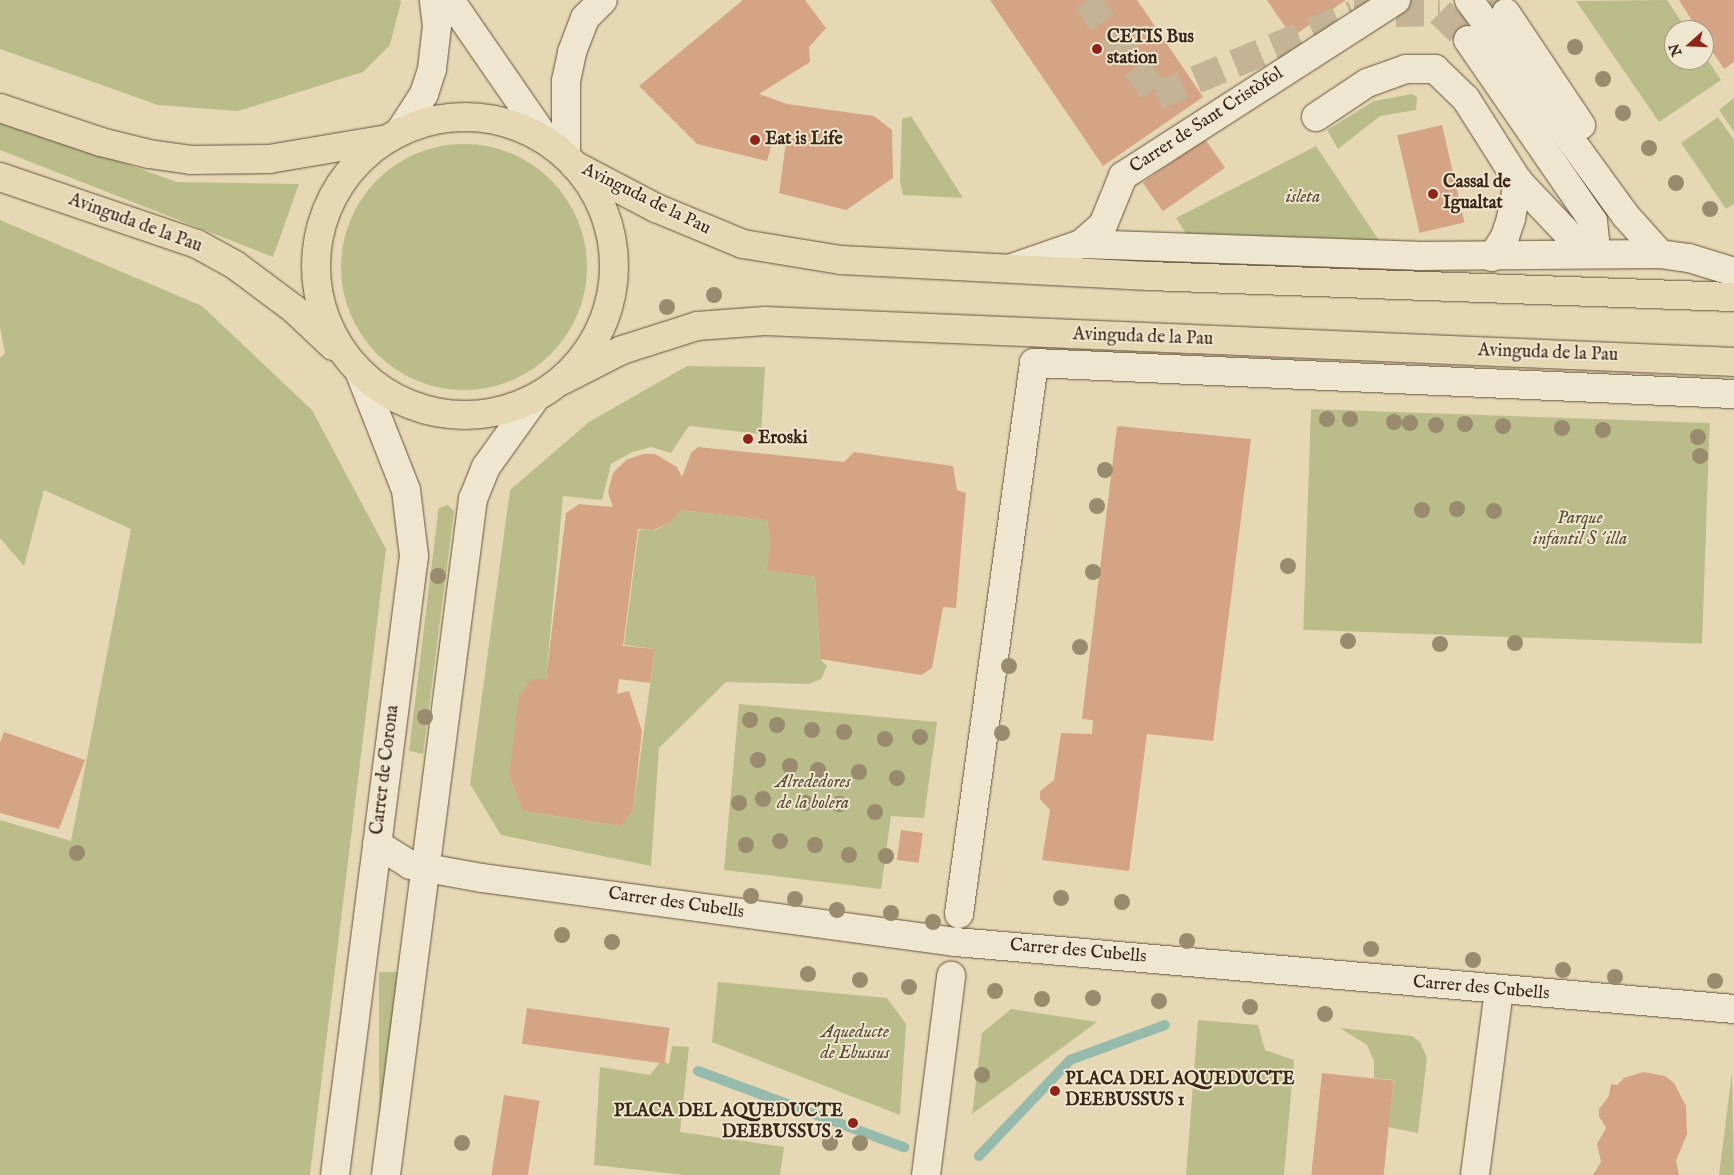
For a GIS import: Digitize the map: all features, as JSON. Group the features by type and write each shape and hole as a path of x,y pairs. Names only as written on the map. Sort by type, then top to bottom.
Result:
{"main road":[{"path":"0,108 101,142 191,160 269,159 392,135"},
{"name":"Avinguda de la Pau","path":"392,135 450,117 475,117 525,129 562,154 656,208 743,244 841,260 1734,297"},
{"path":"392,135 360,159 340,184 326,213 317,244 316,276 321,308 334,337 356,369 384,393 413,406 443,414 474,416 504,411 534,400 563,380 586,355 602,325 612,292 614,258 608,224 594,192 562,154"},
{"name":"Avinguda de la Pau","path":"0,177 198,244 235,265 294,309 356,369"},
{"name":"Avinguda de la Pau","path":"563,380 622,350 697,326 765,321 1734,362"}],"street":[{"path":"392,135 424,94 432,70 438,26 434,0"},
{"path":"450,0 562,154"},
{"path":"562,154 566,81 572,52 585,18 603,0"},
{"name":"Carrer de Sant Cristòfol","path":"1012,268 1081,244 1103,224 1123,176 1396,0"},
{"path":"1469,0 1626,216 1660,254"},
{"path":"1506,13 1585,130 1660,254"},
{"path":"1468,40 1593,220 1591,252"},
{"path":"1316,117 1367,83 1406,69 1435,69 1466,99 1518,181 1591,252"},
{"path":"1492,257 1505,237 1511,218 1518,181"},
{"path":"1081,244 1492,257 1591,252 1660,254 1698,260 1734,272"},
{"path":"959,914 1034,363 1306,377 1734,394"},
{"name":"Carrer de Corona","path":"335,1175 414,549 406,490 356,369"},
{"path":"386,1175 473,499 486,467 534,400"},
{"name":"Carrer des Cubells","path":"377,844 393,857 425,868 956,942 1499,991 1734,1009"},
{"path":"926,1175 951,976"},
{"path":"1475,1175 1499,991"}],"green space":[{"path":"0,0 400,0 401,2 390,45 363,72 238,111 158,105 0,49"},
{"path":"1667,0 1680,20 1664,20 1664,70 1714,70 1721,80 1659,122 1576,1"},
{"path":"1412,94 1417,97 1416,110 1380,116 1338,149 1327,130 1374,101"},
{"path":"1734,98 1734,132 1719,110"},
{"path":"911,116 963,198 903,195 900,182 902,119"},
{"path":"1718,117 1734,140 1734,204 1726,209 1681,143"},
{"path":"0,119 177,182 299,184 273,257 0,150"},
{"path":"452,144 476,144 500,149 522,158 551,180 573,209 578,220 585,243 587,267 585,291 578,314 573,325 551,354 522,376 500,385 476,390 452,390 428,385 406,376 386,362 369,345 355,325 346,303 341,279 341,255 346,231 355,209 369,189 386,172 406,158 428,149"},
{"name":"isleta","path":"1316,146 1380,242 1186,234 1176,218"},
{"path":"0,220 202,306 312,410 386,549 310,1175 0,1175 0,820 71,841 131,529 44,490 24,566 0,538 0,358 5,353 0,327"},
{"path":"687,366 765,367 761,434 689,426 671,453 651,447 632,452 611,464 602,500 563,496 546,679 509,776 523,811 621,826 633,810 655,649 624,645 639,530 655,530 670,523 681,510 767,520 770,543 766,570 815,577 820,659 827,666 821,679 809,684 726,682 659,748 651,866 501,835 470,784 510,490 589,422"},
{"name":"Parque infantil S´illa","path":"1311,409 1710,423 1702,644 1303,630"},
{"path":"448,505 454,511 423,754 409,751 438,513 439,508"},
{"name":"Alrededores de la bolera","path":"739,704 937,722 924,818 891,816 881,889 724,870"},
{"path":"379,972 398,972 398,1175 379,1175"},
{"name":"Aqueducte de Ebussus","path":"718,982 887,998 906,1024 900,1115 712,1042"},
{"path":"1011,1009 1097,1022 972,1114 982,1033"},
{"path":"1198,1020 1258,1025 1265,1050 1294,1060 1284,1175 1186,1175"},
{"path":"1340,1028 1412,1036 1420,1042 1427,1058 1418,1133 1388,1127 1394,1080 1374,1078 1374,1061 1367,1045"},
{"path":"672,1046 689,1047 680,1132 784,1147 780,1175 685,1175 594,1165 600,1067 650,1075 661,1061 669,1064"},
{"path":"1732,1072 1734,1175 1719,1175"}],"building":[{"path":"743,0 805,0 826,28 809,47 810,62 759,94 787,104 874,116 892,130 893,178 846,210 779,193 786,143 773,140 767,161 697,144 639,86"},
{"name":"CETIS Bus station","path":"990,0 1137,0 1203,97 1103,166"},
{"path":"1267,0 1346,0 1292,37"},
{"path":"1679,0 1734,0 1734,62 1724,69 1714,54 1714,20 1692,20"},
{"name":"Cassal de Igualtat","path":"1442,125 1464,222 1420,233 1397,135"},
{"path":"1205,139 1225,168 1163,211 1143,183"},
{"path":"1117,426 1251,439 1213,741 1147,734 1129,871 1042,860 1050,810 1040,799 1040,791 1054,780 1061,733 1092,734 1093,720 1082,719"},
{"path":"698,447 844,462 854,452 953,466 957,490 966,493 956,608 943,607 932,668 921,675 820,659 815,577 766,570 770,543 767,520 681,510 670,523 653,530 638,529 623,646 655,649 650,683 619,679 617,694 629,691 642,731 633,810 621,826 523,811 509,776 519,695 532,679 546,679 566,513 579,504 613,507 608,492 613,473 626,460 643,454 655,454 677,467 682,477 691,453"},
{"path":"4,732 85,760 59,829 0,813 0,743"},
{"path":"901,830 923,833 919,863 897,860"},
{"path":"527,1008 670,1028 665,1064 522,1044"},
{"path":"1643,1072 1665,1076 1674,1083 1686,1106 1687,1134 1676,1161 1679,1175 1593,1175 1601,1162 1597,1144 1606,1128 1599,1116 1599,1109 1609,1096 1611,1084 1617,1085 1624,1078"},
{"path":"1322,1073 1394,1081 1384,1175 1311,1175"},
{"path":"504,1095 540,1101 528,1175 491,1175"}],"waterway":[{"path":"979,1156 1070,1060 1165,1025"},
{"path":"698,1071 904,1147"}],"tunnel":[{"path":"1086,0 1157,96 1354,14 1440,12 1468,40"},
{"path":"1490,0 1506,13"}],"place":[{"name":"CETIS Bus station","path":"1097,49"},
{"name":"Eat is Life","path":"755,140"},
{"name":"Cassal de Igualtat","path":"1433,194"},
{"name":"Eroski","path":"748,439"},
{"name":"PLACA DEL AQUEDUCTE DEEBUSSUS 1","path":"1055,1091"},
{"name":"PLACA DEL AQUEDUCTE DEEBUSSUS 2","path":"853,1123"}]}
